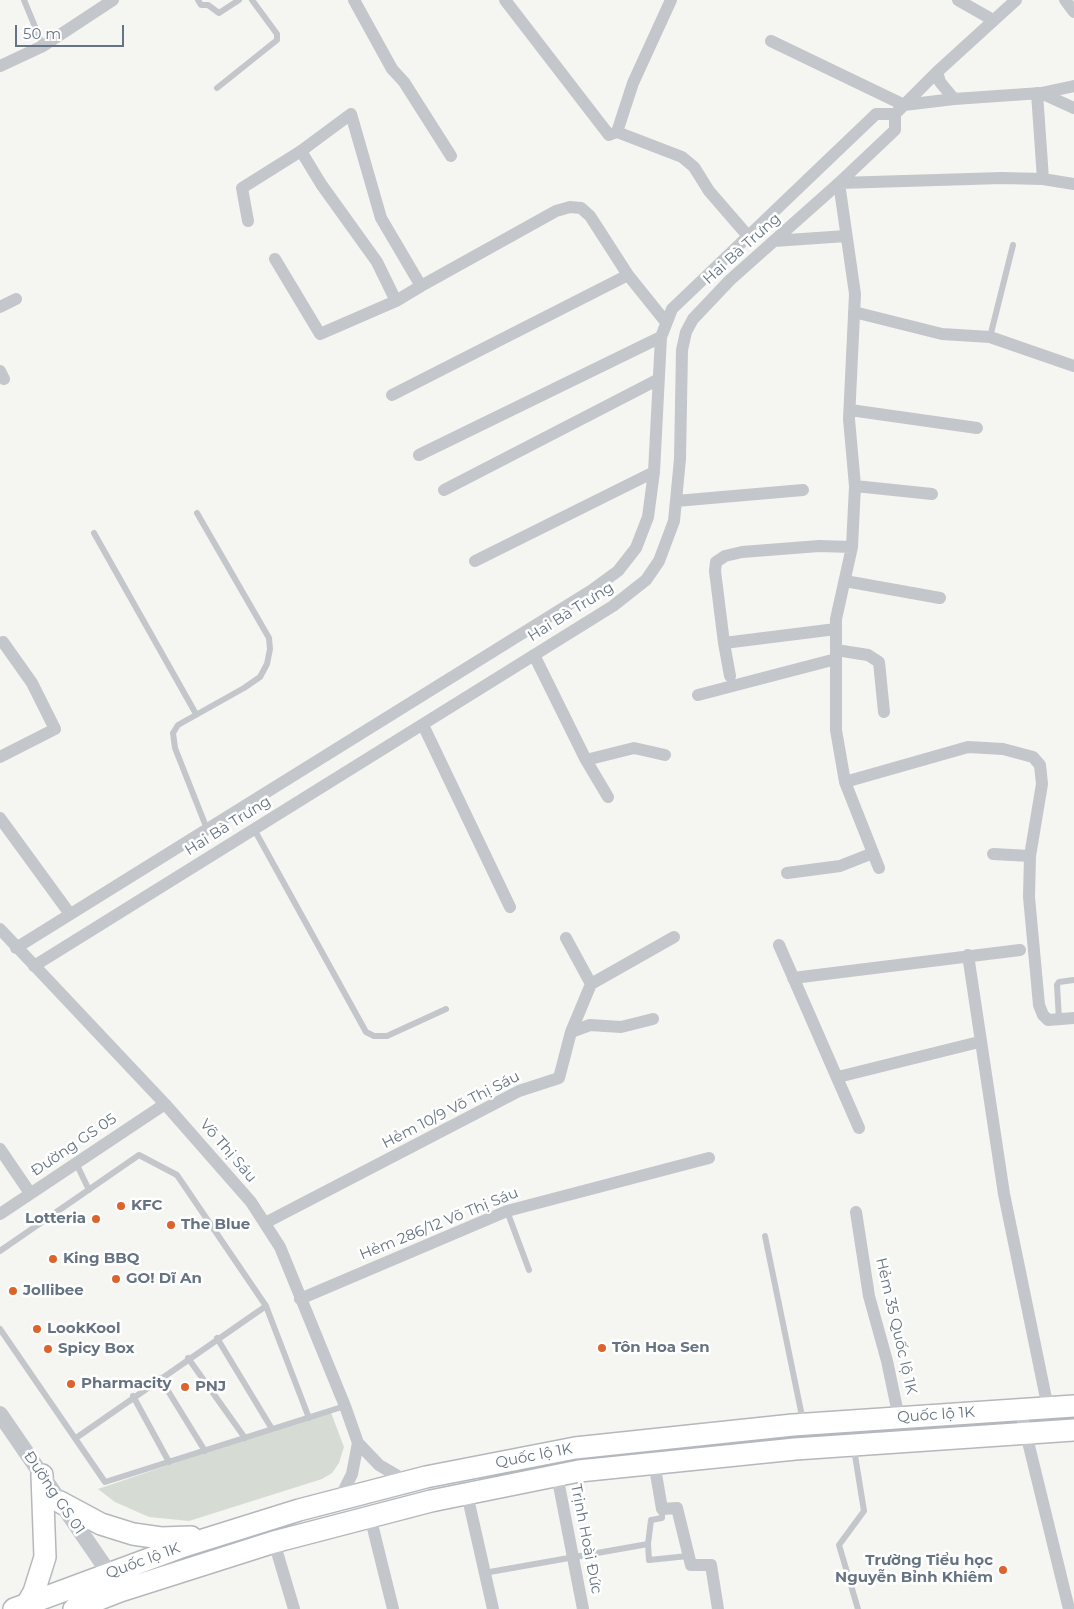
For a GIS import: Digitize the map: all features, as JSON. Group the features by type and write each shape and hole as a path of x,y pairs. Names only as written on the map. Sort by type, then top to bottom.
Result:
{"main road":[{"name":"Quốc lộ 1K","path":"20,1606 221,1534 339,1500 409,1482 575,1448 803,1425 1074,1406"},
{"name":"Quốc lộ 1K","path":"74,1609 120,1591 274,1542 370,1516 557,1475 654,1462 853,1445 1074,1430"},
{"path":"20,1606 34,1592 45,1556 42,1475"},
{"path":"60,1502 101,1524 133,1534 161,1538 221,1534"},
{"path":"109,1573 120,1591"}],"street":[{"path":"0,66 43,46 113,0"},
{"path":"354,0 392,69 404,82 451,156"},
{"path":"505,0 609,135 617,132 682,157 694,167 709,191 748,236"},
{"path":"617,132 634,83 671,0"},
{"path":"958,0 993,20"},
{"name":"Hai Bà Trưng","path":"16,948 592,590 618,571 636,548 644,530 652,496 657,380 661,337 665,321 680,300 876,114 895,114 937,72 1016,0"},
{"path":"1065,0 1074,12"},
{"path":"771,40 904,105 954,99 1039,93 1074,86"},
{"path":"937,72 940,82 954,99"},
{"path":"1039,93 1074,108"},
{"path":"1039,93 1043,179"},
{"path":"248,221 242,188 301,151 351,114 381,218 422,286"},
{"name":"Hai Bà Trưng","path":"34,966 614,606 646,580 659,561 674,521 680,459 680,371 686,332 692,319 710,299 839,184 895,130 895,114"},
{"path":"301,151 321,184 377,262 396,301"},
{"path":"878,868 844,782 836,730 836,629 852,547 855,486 850,410 855,294 839,184 1043,179 1074,184"},
{"path":"275,259 320,334 396,301 556,211 570,207 581,208 590,216 628,275 665,321"},
{"path":"774,241 846,236"},
{"path":"392,395 628,275"},
{"path":"0,307 16,299"},
{"path":"854,312 942,334 990,337 1074,366"},
{"path":"419,455 661,337"},
{"path":"444,490 657,380"},
{"path":"850,410 977,428"},
{"path":"475,561 654,472"},
{"path":"855,486 932,494"},
{"path":"676,501 803,490"},
{"path":"730,676 715,571 716,562 725,556 742,552 819,546 852,547"},
{"path":"845,580 940,598"},
{"path":"724,643 836,629"},
{"path":"0,758 55,729 32,683 3,642"},
{"path":"534,655 586,760 608,796"},
{"path":"698,695 836,655 868,655 879,662 884,712"},
{"path":"423,726 510,907"},
{"path":"844,782 968,747 1003,748 1034,757 1040,765 1042,784 1030,856 1029,897 1039,1005 1043,1015 1048,1020 1060,1021 1074,1018"},
{"path":"586,760 634,748 665,755"},
{"path":"0,818 70,914"},
{"path":"787,873 840,866 873,853"},
{"path":"993,854 1030,856"},
{"name":"Võ Thị Sáu","path":"0,929 165,1104 251,1202 280,1247 346,1406 358,1443 379,1465 409,1482"},
{"path":"566,938 591,984 674,937"},
{"path":"779,945 859,1128"},
{"path":"793,978 1020,950"},
{"path":"968,955 979,1042 1004,1194 1048,1408"},
{"name":"Hẻm 10/9 Võ Thị Sáu","path":"265,1223 519,1091 559,1078 571,1032 591,984"},
{"path":"571,1032 590,1025 621,1027 653,1019"},
{"path":"838,1077 979,1042"},
{"name":"Đường GS 05","path":"0,1214 165,1104"},
{"path":"0,1149 30,1194"},
{"name":"Hẻm 286/12 Võ Thị Sáu","path":"300,1299 507,1211 709,1158"},
{"name":"Hẻm 35 Quốc lộ 1K","path":"856,1212 869,1296 887,1361 899,1418"},
{"path":"1020,1409 1069,1609"},
{"name":"Đường GS 01","path":"0,1414 109,1573"},
{"name":"Võ Thị Sáu","path":"339,1500 352,1474 358,1443"},
{"path":"654,1462 662,1509 677,1508 691,1565 711,1565 718,1609"},
{"name":"Trịnh Hoài Đức","path":"557,1475 582,1609"},
{"path":"467,1494 493,1609"},
{"path":"370,1516 392,1609"},
{"path":"274,1542 294,1609"}],"lane":[{"path":"24,0 43,46"},
{"path":"198,0 200,5 208,5 219,14 239,0"},
{"path":"217,88 277,40 277,34 252,0"},
{"path":"990,337 1013,245"},
{"path":"197,513 269,638 270,649 267,664 260,677 178,725 173,733 175,748 207,829"},
{"path":"94,533 196,714"},
{"path":"254,829 366,1032 374,1036 386,1036 446,1009"},
{"path":"1060,1021 1057,985 1059,982 1074,980"},
{"path":"0,1251 139,1155 177,1175 266,1306 309,1418"},
{"path":"76,1163 89,1190"},
{"path":"507,1211 529,1270"},
{"path":"765,1236 803,1425"},
{"path":"76,1438 133,1396 266,1306"},
{"path":"0,1329 105,1482 346,1406"},
{"path":"217,1338 272,1429"},
{"path":"188,1358 245,1438"},
{"path":"160,1378 205,1451"},
{"path":"133,1396 169,1462"},
{"path":"853,1445 864,1511 839,1544 858,1609"},
{"path":"662,1509 662,1518 651,1520 648,1544 649,1560 688,1556"},
{"path":"484,1573 648,1544"}],"shaded area":[{"path":"330,1410 344,1447 339,1463 332,1473 322,1479 189,1521 149,1517 115,1502 98,1489"}],"place":[{"name":"KFC","path":"121,1206"},
{"name":"Lotteria","path":"96,1219"},
{"name":"The Blue","path":"171,1225"},
{"name":"King BBQ","path":"53,1259"},
{"name":"GO! Dĩ An","path":"116,1279"},
{"name":"Jollibee","path":"13,1291"},
{"name":"LookKool","path":"37,1329"},
{"name":"Tôn Hoa Sen","path":"602,1348"},
{"name":"Spicy Box","path":"48,1349"},
{"name":"Pharmacity","path":"71,1384"},
{"name":"PNJ","path":"185,1387"},
{"name":"Trường Tiểu học Nguyễn Bỉnh Khiêm","path":"1003,1570"}]}
